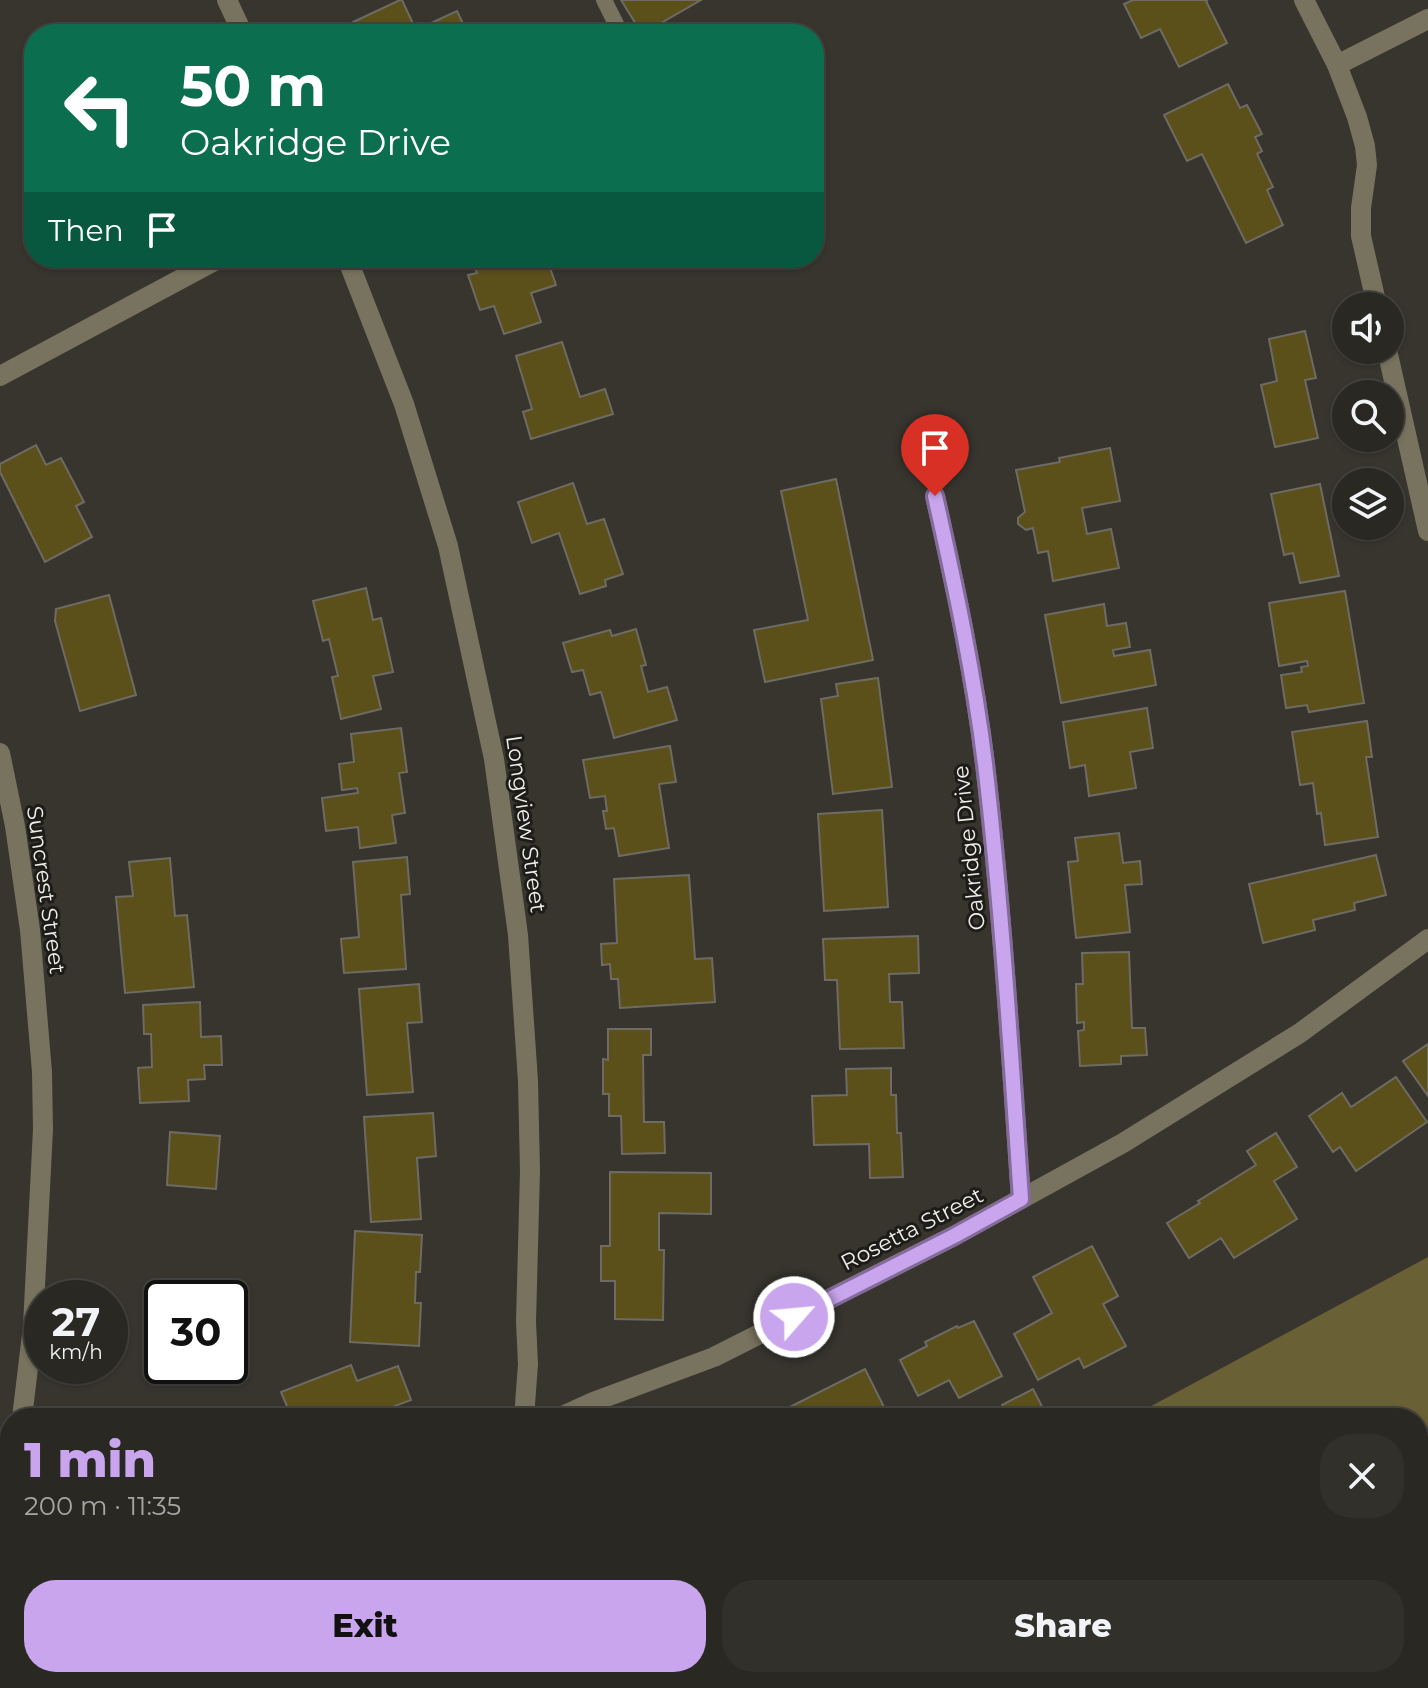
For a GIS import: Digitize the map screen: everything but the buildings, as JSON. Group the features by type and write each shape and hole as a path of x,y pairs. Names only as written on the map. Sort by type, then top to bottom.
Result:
{"street":[{"path":"227,0 238,24"},
{"path":"1304,0 1337,65 1365,146 1367,165 1361,236 1374,292"},
{"path":"1337,65 1428,19"},
{"path":"0,376 201,268"},
{"name":"Longview Street","path":"351,268 404,404 448,546 494,759 518,935 528,1081 530,1171 525,1408"},
{"path":"1390,364 1428,531"},
{"name":"Oakridge Drive","path":"935,496 962,617 985,762 1001,926 1021,1199"},
{"name":"Suncrest Street","path":"0,753 15,826 30,930 42,1072 43,1129 33,1326 23,1408"},
{"name":"Rosetta Street","path":"580,1408 714,1357 954,1236 1123,1143 1300,1033 1428,939"}],"lane":[{"path":"604,0 616,24"}],"shaded area":[{"path":"1428,1257 1428,1408 1148,1408"}],"route":[{"path":"794,1317 1021,1199 1001,926 985,762 962,617 935,496"}]}
